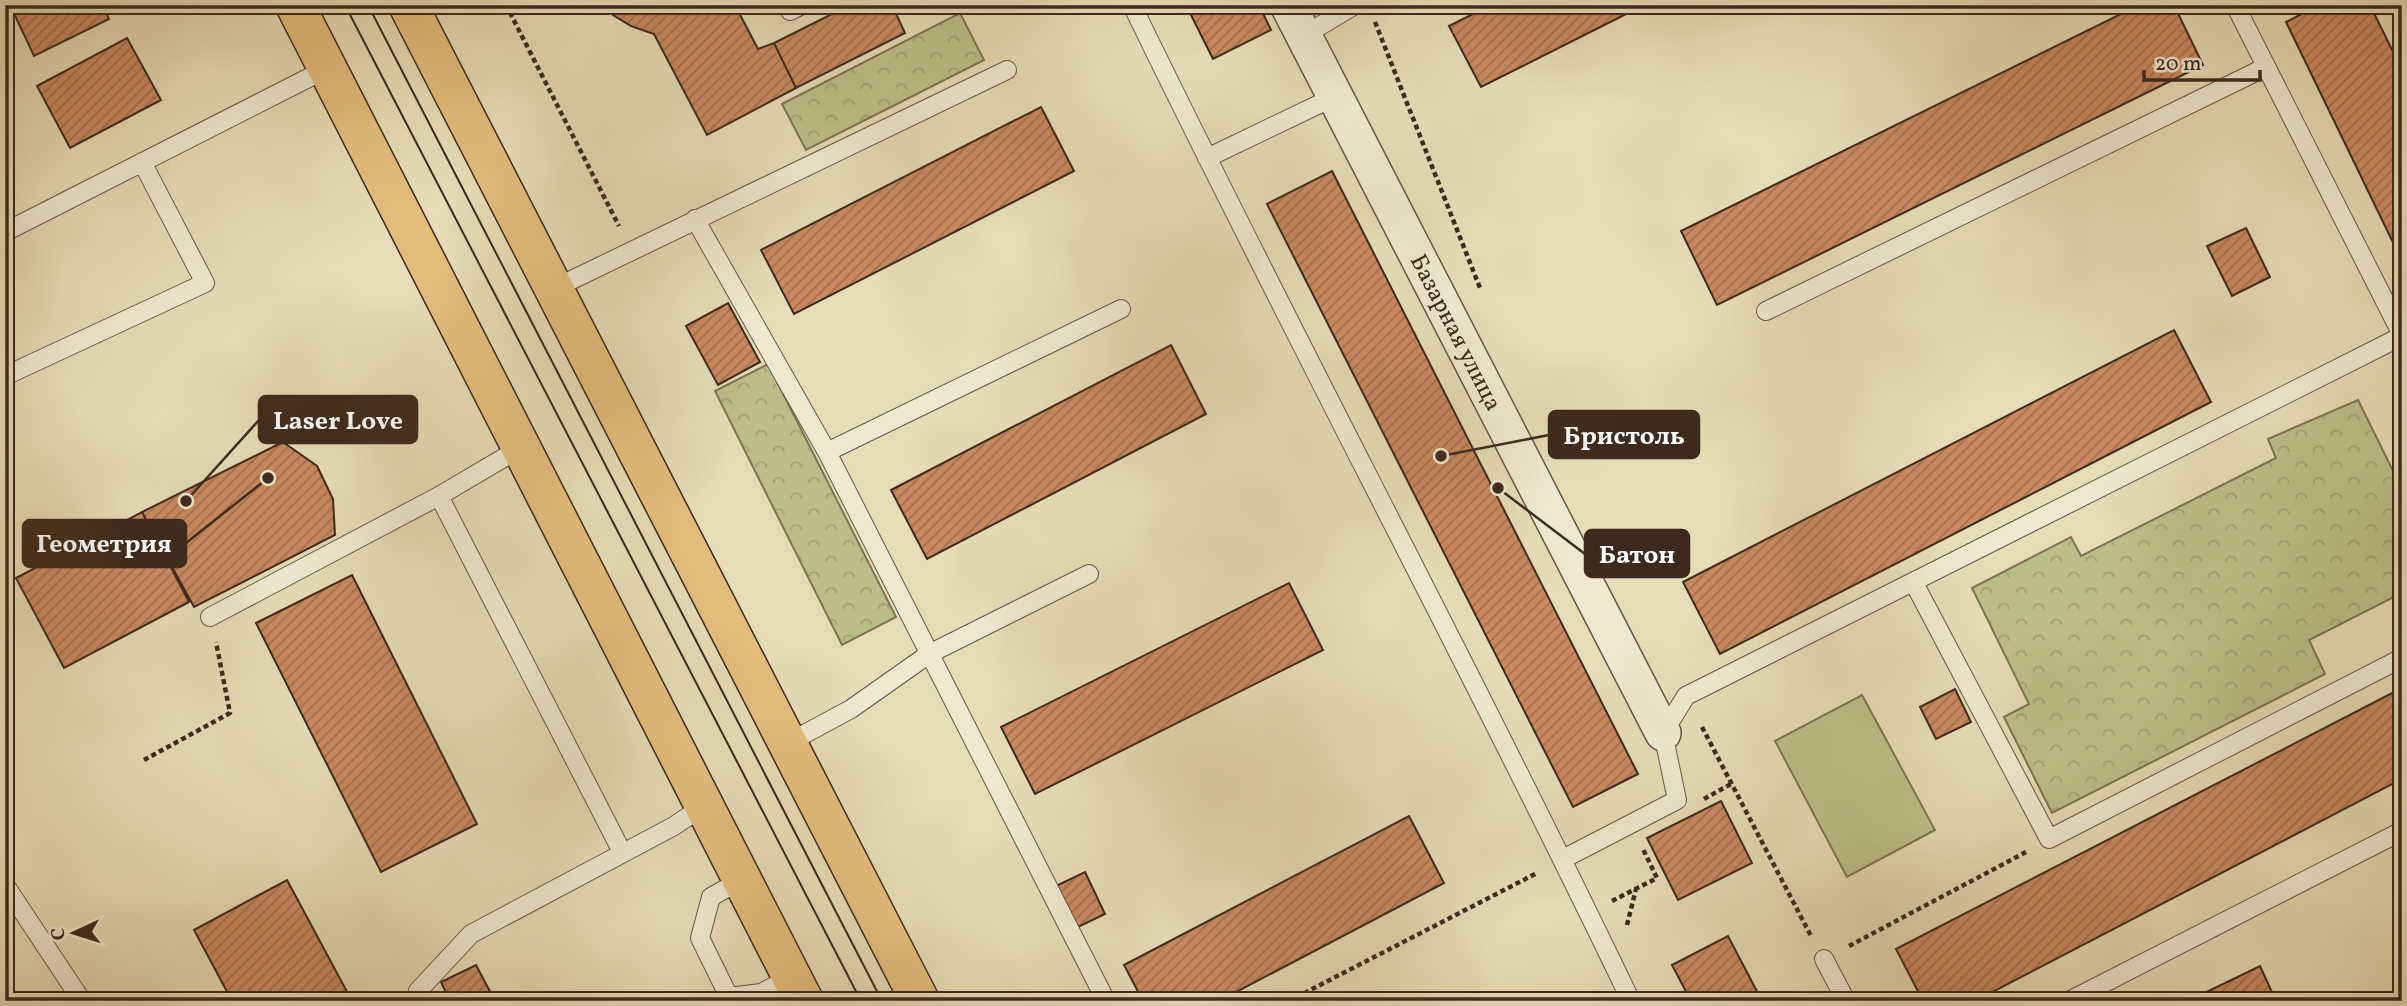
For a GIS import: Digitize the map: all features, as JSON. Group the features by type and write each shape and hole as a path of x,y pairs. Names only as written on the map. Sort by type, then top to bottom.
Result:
{"highway":[{"path":"295,5 798,989"},
{"path":"408,5 920,1001"}],"street":[{"name":"Базарная улица","path":"1295,20 1663,733"}],"lane":[{"path":"1132,5 1563,859 1631,1001"},
{"path":"1295,20 1355,5"},
{"path":"1563,859 1677,800 1663,733 1686,696 2402,335 2235,5"},
{"path":"1766,311 2266,67"},
{"path":"5,232 328,68"},
{"path":"553,289 631,248 1006,69"},
{"path":"1207,158 1334,97"},
{"path":"5,376 205,283 142,162"},
{"path":"695,219 827,452 1106,1001"},
{"path":"827,452 1121,309"},
{"path":"211,617 439,496 522,447"},
{"path":"439,496 622,852"},
{"path":"786,744 851,709 929,654 1089,574"},
{"path":"1914,583 2049,839 2402,658"},
{"path":"424,1001 418,991 471,934 622,852 674,827 705,805"},
{"path":"2069,1001 2402,831"},
{"path":"741,880 711,897 700,938 730,999 798,989"},
{"path":"5,886 82,1001"},
{"path":"1824,959 1846,1001"}],"path":[{"path":"506,5 631,248"},
{"path":"1374,18 1485,298"},
{"path":"144,760 230,713 211,617"},
{"path":"1686,696 1824,959 2049,839"},
{"path":"2398,781 2402,788"},
{"path":"1695,803 1731,784"},
{"path":"1589,913 1657,878 1641,846"},
{"path":"1289,1001 1563,859"}],"green space":[{"path":"960,13 984,60 806,150 782,104"},
{"path":"768,364 896,617 842,645 715,391"},
{"path":"2358,400 2402,489 2402,593 2309,640 2325,674 2052,813 2004,717 2029,704 1972,588 2071,537 2081,556 2276,458 2268,439"},
{"path":"1862,695 1935,830 1847,877 1775,741"}],"building":[{"path":"10,5 103,5 109,19 34,56"},
{"path":"606,5 735,5 758,49 774,43 796,88 707,135 654,34 631,26 613,15"},
{"path":"850,5 892,5 905,33 796,88 774,43"},
{"path":"1186,5 1259,5 1271,30 1213,59"},
{"path":"1491,5 1644,5 1481,87 1449,26"},
{"path":"2139,5 2174,5 2203,65 1717,305 1681,231"},
{"path":"2319,5 2370,5 2402,70 2402,261 2286,22"},
{"path":"127,38 161,100 70,148 37,86"},
{"path":"1041,107 1074,171 794,314 761,250"},
{"path":"1332,171 1638,774 1573,807 1267,204"},
{"path":"2246,228 2270,277 2232,296 2207,246"},
{"path":"728,303 760,362 718,385 686,326"},
{"path":"2174,330 2211,402 1720,654 1683,582"},
{"path":"1171,345 1206,414 927,559 891,490"},
{"path":"283,442 317,466 333,499 335,535 194,607 142,512"},
{"path":"142,512 189,602 64,668 16,578"},
{"path":"352,575 477,824 381,872 256,623"},
{"path":"1289,583 1323,650 1035,794 1001,727"},
{"path":"2402,688 2402,779 1975,1001 1923,1001 1896,949"},
{"path":"1955,689 1971,722 1936,739 1920,707"},
{"path":"1721,801 1752,863 1678,900 1647,838"},
{"path":"1409,816 1444,883 1219,1001 1143,1001 1124,965"},
{"path":"1085,872 1105,914 1076,928 1056,886"},
{"path":"287,880 352,1001 232,1001 194,930"},
{"path":"1728,936 1762,1001 1691,1001 1672,965"},
{"path":"476,965 495,1001 450,1001 441,982"},
{"path":"2260,966 2276,1001 2188,1001"}],"tram line":[{"path":"345,5 861,1001"},
{"path":"368,5 882,1001"}],"place":[{"name":"Бристоль","path":"1441,456"},
{"name":"Геометрия","path":"268,478"},
{"name":"Батон","path":"1498,488"},
{"name":"Laser Love","path":"186,501"}]}
